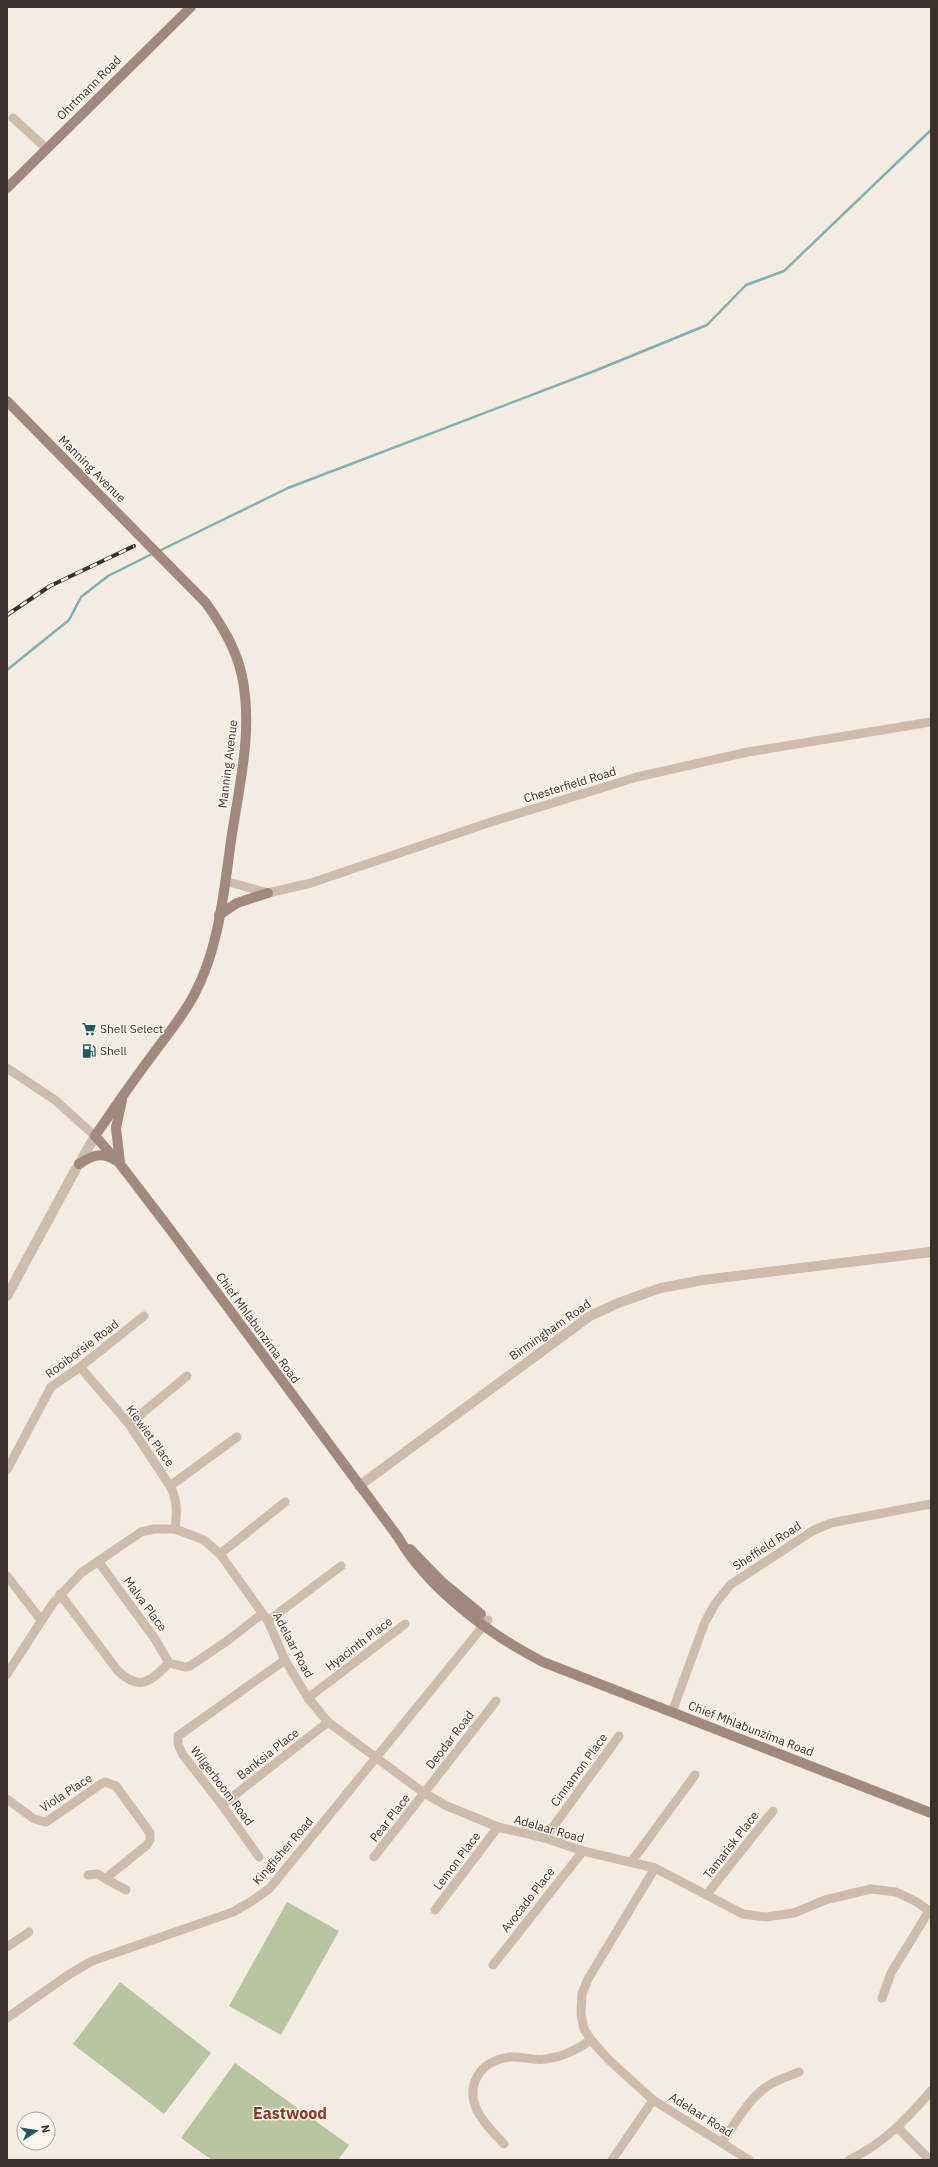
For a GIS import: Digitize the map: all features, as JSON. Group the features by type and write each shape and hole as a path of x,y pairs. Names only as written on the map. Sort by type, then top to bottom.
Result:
{"main road":[{"name":"Ohrtmann Road","path":"7,188 191,7"},
{"name":"Manning Avenue","path":"7,401 206,603 225,630 242,675 247,717 244,759 225,881 211,954 194,996 124,1092 95,1136"},
{"path":"219,915 237,903 268,893"},
{"path":"120,1164 116,1128 124,1092"},
{"name":"Chief Mhlabunzima Road","path":"95,1136 120,1164 398,1537 441,1581 486,1622 562,1668 602,1686 931,1813"},
{"path":"79,1164 97,1154 110,1157 120,1164"}],"street":[{"path":"13,118 47,149"},
{"name":"Chesterfield Road","path":"225,881 268,893 311,883 470,829 637,777 748,752 931,722"},
{"path":"7,1068 55,1100 95,1136 7,1296"},
{"name":"Birmingham Road","path":"359,1486 590,1316 618,1303 661,1288 703,1280 931,1252"},
{"name":"Rooiborsie Road","path":"7,1470 51,1387 80,1367 144,1316"},
{"name":"Kiewiet Place","path":"80,1367 129,1424 170,1486 175,1496 177,1510 175,1530"},
{"path":"129,1424 187,1376"},
{"path":"170,1486 237,1437"},
{"path":"220,1554 285,1502"},
{"name":"Sheffield Road","path":"672,1712 705,1622 715,1604 730,1585 814,1530 825,1525 931,1504"},
{"name":"Adelaar Road","path":"7,1674 41,1620 60,1594 81,1573 141,1532 154,1529 175,1530 204,1540 220,1554 265,1618 285,1660 308,1698 328,1722 424,1793 474,1818 498,1826 545,1838 583,1851 632,1861 655,1868 743,1914 766,1918 794,1913 825,1900 871,1889 896,1892 915,1901 930,1912"},
{"name":"Malva Place","path":"98,1561 155,1638 169,1662"},
{"path":"60,1594 118,1671 130,1681 147,1682 169,1662 187,1667 265,1618 341,1566"},
{"path":"7,1576 41,1620"},
{"name":"Kingfisher Road","path":"7,2018 68,1975 92,1961 232,1912 252,1901 270,1888 486,1622"},
{"name":"Hyacinth Place","path":"308,1698 405,1624"},
{"name":"Wilgerboom Road","path":"259,1856 183,1755 178,1744 178,1736 285,1660"},
{"name":"Deodar Road","path":"424,1793 496,1701"},
{"name":"Banksia Place","path":"222,1805 328,1722"},
{"name":"Cinnamon Place","path":"545,1838 619,1736"},
{"path":"632,1861 695,1775"},
{"name":"Viola Place","path":"7,1799 34,1819 46,1822 101,1784 105,1782 116,1786 150,1833 150,1840 142,1850 106,1878"},
{"name":"Pear Place","path":"374,1857 424,1793"},
{"name":"Tamarisk Place","path":"707,1894 773,1811"},
{"name":"Lemon Place","path":"435,1910 498,1826"},
{"name":"Avocado Place","path":"493,1965 583,1851"},
{"name":"Adelaar Road","path":"655,1868 588,1979 582,1994 581,2014 584,2029 590,2040 609,2060 653,2100 749,2160"},
{"path":"88,1875 95,1874 106,1878 126,1890"},
{"path":"882,1998 891,1973 930,1912"},
{"path":"7,1947 29,1932"},
{"path":"504,2144 484,2122 472,2097 473,2088 481,2071 487,2064 506,2058 546,2059 566,2054 575,2051 590,2040"},
{"path":"722,2142 756,2096 764,2088 774,2082 799,2072"},
{"path":"849,2160 866,2152 898,2128 931,2091"},
{"path":"612,2160 653,2100"},
{"path":"898,2128 930,2160"}],"green space":[{"path":"287,1902 339,1931 281,2035 229,2006"},
{"path":"120,1982 211,2053 164,2114 73,2044"},
{"path":"235,2063 349,2145 338,2160 212,2160 181,2138"}],"waterway":[{"path":"159,551 288,488 597,370 707,325 746,285 784,271 931,130"},
{"path":"7,670 69,620 81,597 108,576 154,553"}],"railway":[{"path":"7,615 50,586 134,546"}],"place":[{"name":"Shell Select","path":"89,1029"},
{"name":"Shell","path":"89,1051"}],"district":[{"name":"Eastwood","path":"290,2113"}]}
